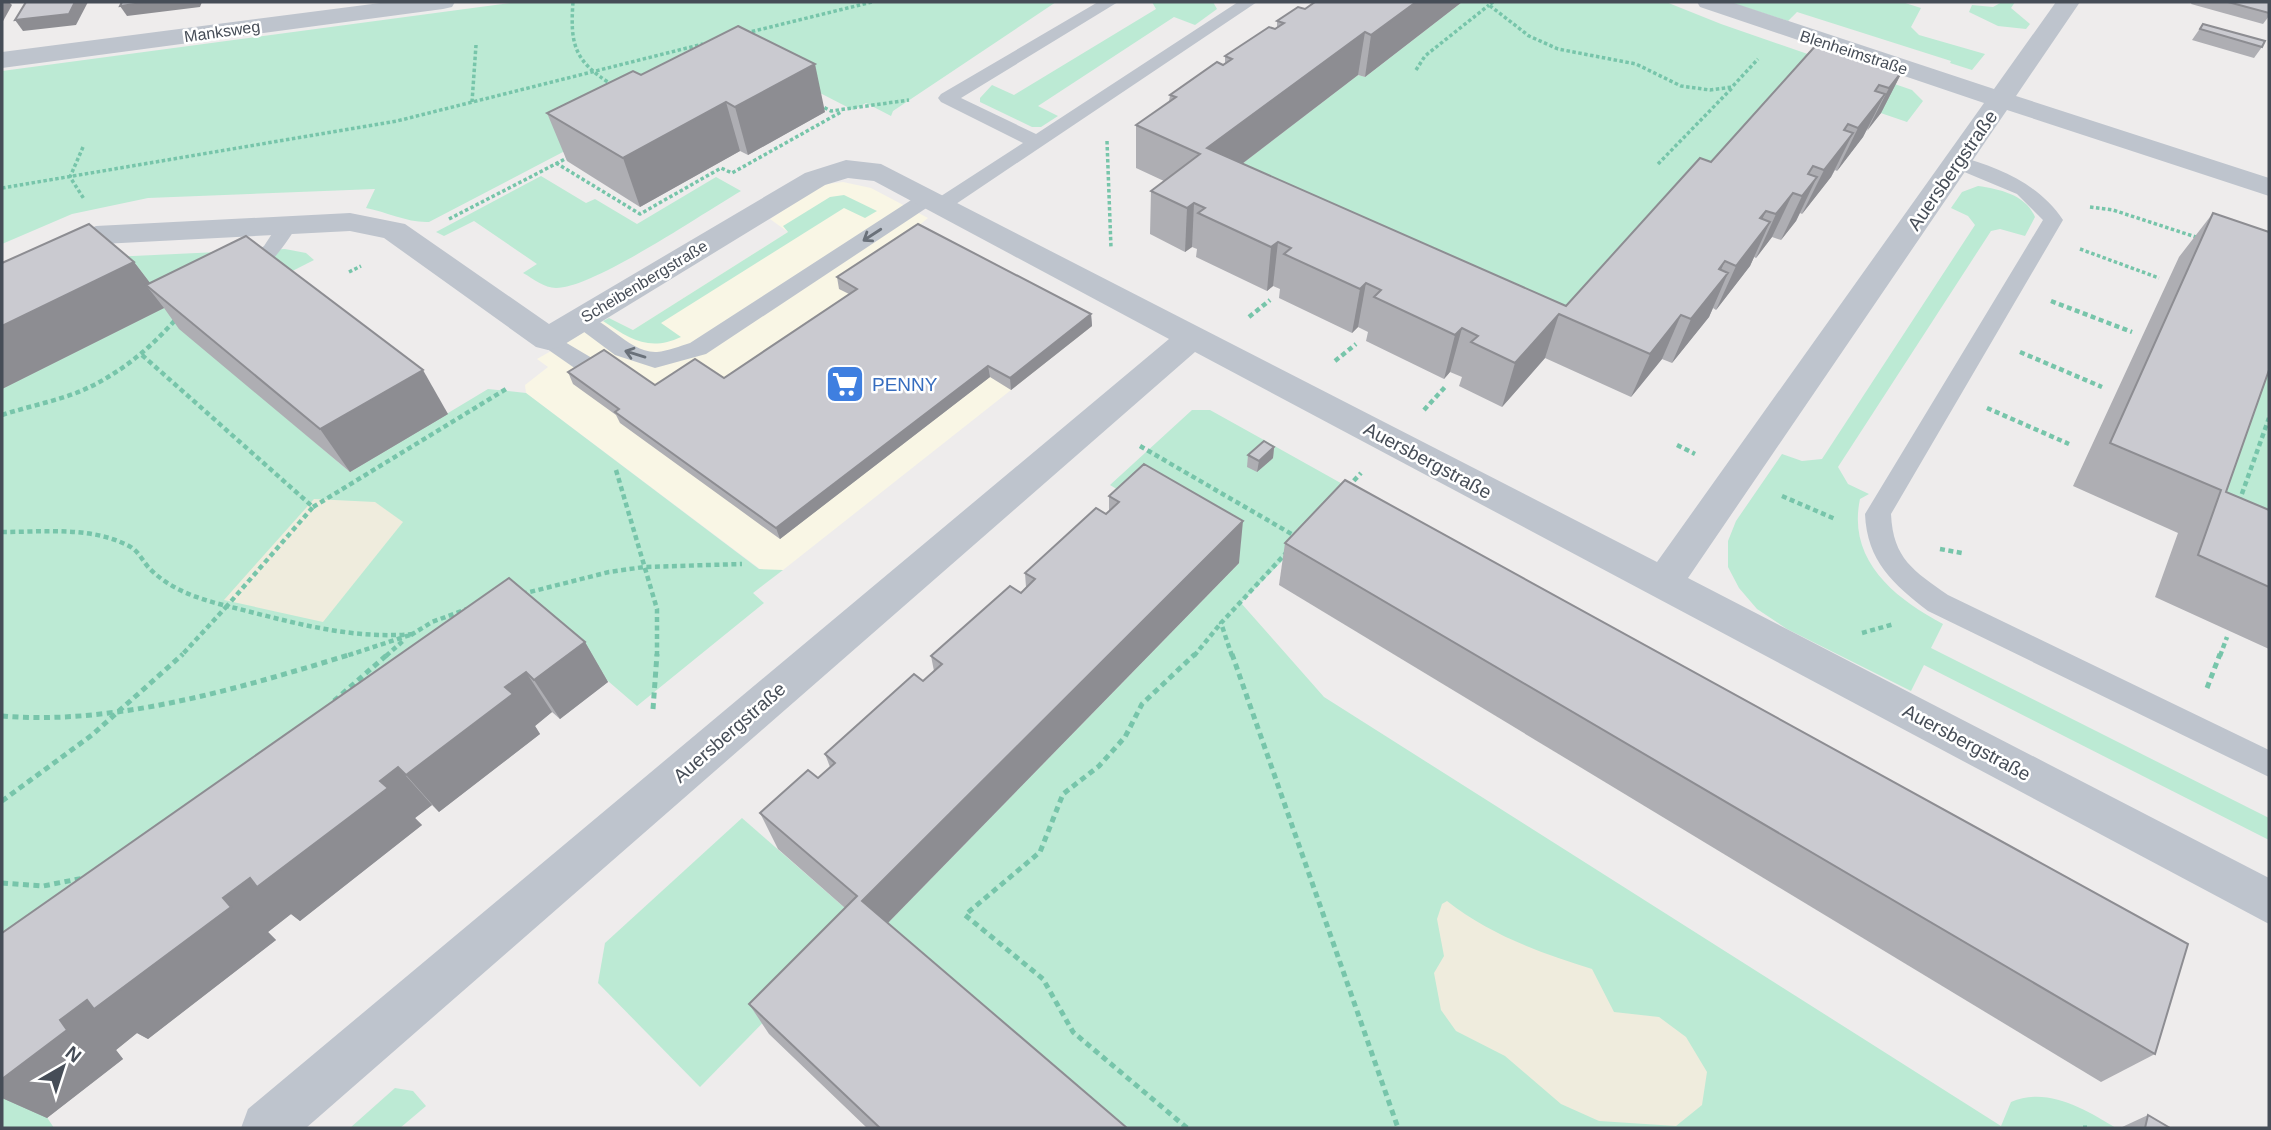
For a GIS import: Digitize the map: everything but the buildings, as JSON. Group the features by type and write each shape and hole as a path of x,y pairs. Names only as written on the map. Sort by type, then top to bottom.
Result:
{"street":[{"name":"Manksweg","path":"2,60 443,2"},
{"name":"Blenheimstraße","path":"1709,2 2269,187"},
{"path":"2000,99 2068,2"},
{"name":"Auersbergstraße","path":"1663,584 2000,99"},
{"name":"Scheibenbergstraße","path":"548,339 815,179 846,169 881,173 936,201"},
{"name":"Auersbergstraße","path":"936,201 2269,902"},
{"path":"2,279 96,234 351,222 394,231 548,339"},
{"name":"Auersbergstraße","path":"267,1128 1192,337"}],"lane":[{"path":"947,98 1110,2"},
{"path":"579,320 623,350 655,360 698,349 936,201 1038,143 1245,3"},
{"path":"947,98 1038,143"},
{"path":"1957,162 1996,176 2044,203 2053,220 1878,514 1878,533 1885,555 1899,574 1938,603 2269,764"},
{"path":"218,290 272,250 288,224"},
{"path":"548,339 594,370"}],"path":[{"path":"573,2 570,37 577,55 592,74 614,86"},
{"path":"742,34 872,2"},
{"path":"1416,70 1426,56 1493,2"},
{"path":"1489,5 1529,36 1558,49 1636,64 1681,86 1710,90 1732,87"},
{"path":"2,188 397,121 703,44"},
{"path":"472,103 476,45"},
{"path":"1658,164 1767,50"},
{"path":"810,100 831,111 925,98 947,98"},
{"path":"556,163 640,214 721,168 732,173 844,110"},
{"path":"1074,274 1113,246 1107,141"},
{"path":"69,177 83,147"},
{"path":"439,225 579,152"},
{"path":"2044,203 2113,210 2205,240"},
{"path":"2043,236 2159,278"},
{"path":"2014,286 2132,332"},
{"path":"2,415 76,393 142,355 184,310"},
{"path":"1984,337 2102,387"},
{"path":"142,355 313,507"},
{"path":"2,802 121,711 194,646 313,507 506,389"},
{"path":"1951,393 2069,444"},
{"path":"2237,508 2269,418"},
{"path":"1346,489 1392,441"},
{"path":"1140,446 1299,539 1190,660 1142,704 1125,737 1099,766 1063,794 1040,852 965,915 1043,979 1073,1032 1187,1128"},
{"path":"616,471 657,609 657,683 653,709"},
{"path":"2,532 90,534 112,539 133,547 149,569 194,598 324,628 393,638 413,634"},
{"path":"514,596 609,572 742,564"},
{"path":"1813,661 1822,643 1919,617 1938,603"},
{"path":"331,704 394,646 432,622 474,607"},
{"path":"1221,623 1398,1128"},
{"path":"2,716 55,720 121,711 256,682 413,634"},
{"path":"2192,726 2227,636"},
{"path":"2,883 12,886 65,883 89,876"}],"shaded area":[{"path":"843,182 871,188 928,218 912,231 1092,326 783,570 764,572 526,393 525,385 548,367 537,359 609,318 633,330 788,232 770,219 813,191 827,184"}],"green space":[{"path":"518,2 1056,2 893,111 891,116 866,103 853,110 758,61 733,63 429,222 405,219 366,208 375,189 148,198 72,214 2,244 2,71"},
{"path":"1152,2 1213,2 1217,9 1195,25 1174,17 1038,106 1058,116 1041,127 1032,127 980,102 980,98 992,85 1014,95 1156,9"},
{"path":"1462,2 1666,2 1721,24 1912,90 1923,101 1907,122 1799,85 1551,350 1205,192 1358,75 1365,77"},
{"path":"1729,2 1902,2 1921,8 1911,27 1919,35 1985,54 1972,70 1797,12 1788,21"},
{"path":"2002,2 2015,2 2011,8 2030,24 2026,29 1998,26 1969,12 1972,5 1993,7"},
{"path":"541,176 586,203 595,199 637,224 716,177 741,191 621,263 573,285 556,288 543,285 523,273 537,264 474,221 444,236 436,232"},
{"path":"1978,186 2003,191 2019,198 2035,217 2025,236 2000,229 1991,231 1838,467 1848,484 1869,494 1860,499 1858,521 1861,541 1868,559 1878,575 1892,589 1943,624 1931,648 2269,818 2269,840 1924,665 1911,691 1787,629 1757,609 1739,588 1728,567 1728,541 1736,521 1782,454 1802,461 1822,459 1975,225 1968,216 1951,208 1962,192"},
{"path":"844,195 877,211 865,218 844,208 661,323 681,337 649,343 631,338 603,321 609,318 633,330 788,232 783,226 830,197"},
{"path":"285,249 306,253 314,260 180,328 350,472 488,389 526,393 759,569 783,570 753,593 764,603 637,706 536,619 2,1007 2,389 111,257"},
{"path":"2269,304 2269,572 2183,535"},
{"path":"1192,410 1210,410 1364,496 1343,499 1241,603 1324,697 2001,1126 2011,1102 2039,1097 2066,1102 2116,1128 1098,1128 876,935 1239,563 1110,485"},
{"path":"742,818 861,922 700,1087 598,983 605,943"},
{"path":"2,1049 54,1128 2,1128"},
{"path":"395,1088 413,1091 426,1106 400,1128 350,1128"}],"sand":[{"path":"314,499 375,502 403,522 323,622 224,600"},
{"path":"1447,901 1498,933 1592,969 1614,1012 1659,1017 1686,1037 1707,1072 1702,1105 1676,1126 1599,1121 1561,1104 1505,1056 1456,1031 1441,1010 1434,973 1444,956 1437,919 1442,904"}],"place":[{"name":"PENNY","path":"845,384"}]}
